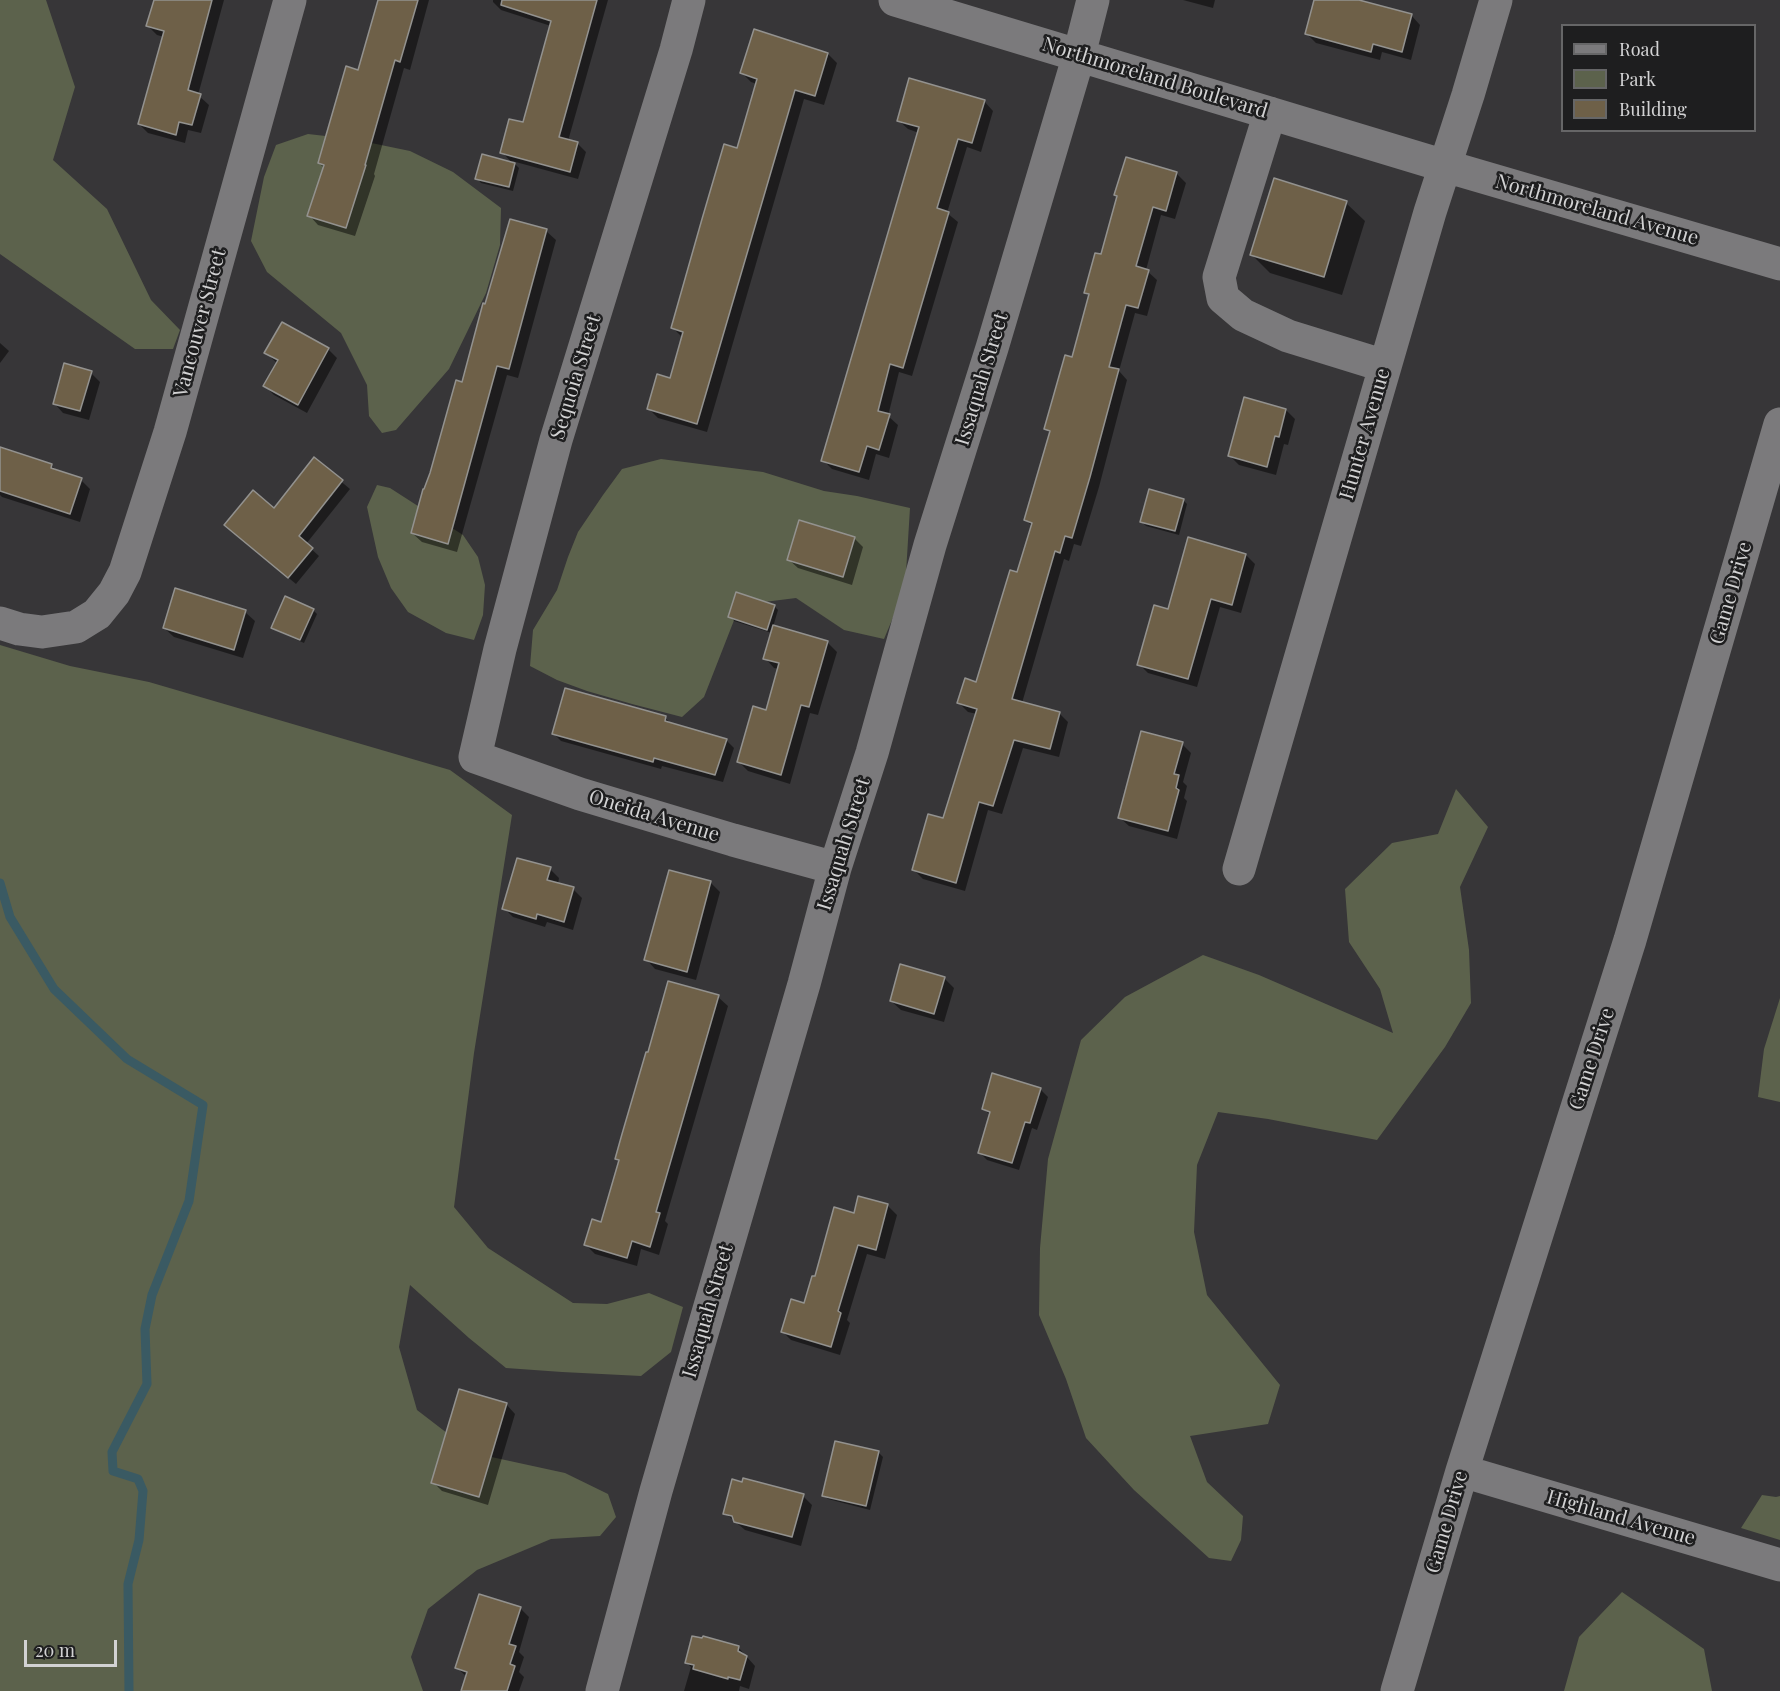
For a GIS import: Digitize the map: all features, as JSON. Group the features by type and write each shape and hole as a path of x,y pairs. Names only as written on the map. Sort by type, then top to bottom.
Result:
{"street":[{"name":"Vancouver Street","path":"0,623 19,629 42,632 76,627 97,614 114,593 125,572 170,432 290,0"},
{"name":"Sequoia Street","path":"475,757 556,440 674,59 690,0"},
{"name":"Northmoreland Boulevard","path":"895,0 1414,156"},
{"name":"Issaquah Street","path":"602,1691 656,1491 804,984 835,868 872,753 930,545 986,366 1079,55 1093,0"},
{"name":"Hunter Avenue","path":"1239,869 1430,212 1496,0"},
{"path":"1270,113 1219,277 1223,298 1244,315 1288,336 1385,366"},
{"name":"Northmoreland Avenue","path":"1414,156 1780,264"},
{"name":"Game Drive","path":"1397,1691 1462,1471 1630,940 1780,424"},
{"name":"Oneida Avenue","path":"475,757 580,794 835,868"},
{"name":"Highland Avenue","path":"1462,1471 1780,1565"}],"green space":[{"path":"0,0 46,0 75,87 53,160 107,209 151,300 180,330 173,349 135,349 0,254"},
{"path":"308,134 352,139 410,151 453,172 501,208 500,245 486,293 449,369 396,430 382,433 369,416 367,385 341,333 267,272 251,241 264,177 276,145"},
{"path":"661,459 763,472 824,491 910,508 905,589 884,639 844,630 796,598 740,605 704,697 682,717 587,691 557,680 530,666 533,630 557,590 578,532 622,469"},
{"path":"377,485 390,488 463,535 478,557 485,585 483,615 474,640 446,633 408,612 391,588 378,557 367,507"},
{"path":"0,645 70,666 149,682 450,770 512,815 474,1053 454,1207 488,1248 573,1303 607,1304 649,1293 683,1307 671,1352 641,1376 506,1368 410,1285 399,1347 417,1410 473,1453 565,1473 608,1494 616,1517 600,1536 551,1539 477,1570 428,1609 411,1657 423,1691 0,1691"},
{"path":"1456,789 1488,827 1460,887 1469,950 1471,1003 1445,1047 1377,1140 1218,1112 1197,1165 1194,1232 1207,1295 1280,1385 1268,1424 1190,1436 1207,1482 1243,1516 1241,1540 1231,1561 1209,1558 1134,1490 1086,1438 1066,1379 1039,1315 1040,1248 1048,1159 1081,1040 1125,997 1203,955 1259,975 1393,1033 1380,989 1349,942 1345,889 1392,843 1438,834"},
{"path":"1780,998 1780,1102 1758,1097 1764,1049"},
{"path":"1762,1495 1780,1496 1780,1540 1741,1528"},
{"path":"1622,1592 1704,1649 1712,1691 1564,1691 1579,1637"}],"building":[{"path":"154,0 212,0 188,90 201,94 192,125 179,122 176,135 138,124 164,31 146,26"},
{"path":"378,0 418,0 400,62 395,60 346,228 307,216 324,165 318,163 346,66 358,70"},
{"path":"502,0 597,0 559,137 578,142 570,172 500,153 509,119 523,122 551,21 501,5"},
{"path":"1314,0 1359,0 1412,14 1402,52 1373,44 1371,52 1305,34"},
{"path":"754,29 828,53 815,96 795,90 697,424 647,409 657,374 670,378 683,332 671,328 702,219 724,144 737,148 757,79 740,73"},
{"path":"909,78 985,100 972,143 958,139 937,208 949,212 903,368 890,364 878,411 890,414 879,450 867,446 859,472 821,461 919,127 897,121"},
{"path":"482,154 515,163 509,187 475,179"},
{"path":"1126,157 1177,172 1166,211 1153,207 1136,266 1149,270 1138,308 1126,305 1109,367 1119,369 1090,477 1072,538 1065,536 1060,553 1055,551 1012,699 1060,712 1050,749 1014,740 993,806 979,802 956,883 912,870 928,814 943,818 977,709 957,703 965,678 976,682 1010,570 1017,572 1032,523 1024,520 1050,431 1044,429 1065,355 1072,357 1089,294 1084,293 1095,253 1101,254 1117,196 1114,195"},
{"path":"1274,178 1347,201 1324,277 1250,255"},
{"path":"510,219 547,229 509,369 497,366 448,544 411,533 456,380 462,382 483,303 485,304"},
{"path":"282,322 329,348 298,405 263,386 278,360 264,353"},
{"path":"64,363 92,371 80,411 53,404"},
{"path":"1244,397 1286,409 1279,437 1275,436 1267,467 1228,456"},
{"path":"0,447 52,464 51,468 82,478 70,514 0,491"},
{"path":"314,457 343,480 299,536 313,548 288,578 224,525 253,490 274,508"},
{"path":"1149,489 1184,499 1175,531 1140,522"},
{"path":"799,520 855,537 843,577 787,560"},
{"path":"1188,537 1246,554 1232,605 1211,599 1188,679 1137,665 1154,605 1168,609"},
{"path":"175,588 246,610 234,650 163,628"},
{"path":"736,592 775,605 767,630 728,617"},
{"path":"285,596 314,609 300,640 271,628"},
{"path":"773,625 828,641 809,707 801,705 781,775 737,762 753,706 766,710 779,663 763,659"},
{"path":"565,688 666,716 665,721 727,739 715,775 654,758 653,762 552,734"},
{"path":"1141,731 1183,742 1174,774 1179,775 1176,788 1179,790 1168,831 1118,818"},
{"path":"517,858 551,867 547,880 574,887 564,922 537,914 536,919 502,909"},
{"path":"669,870 711,881 687,972 644,960"},
{"path":"900,964 945,977 934,1014 890,1001"},
{"path":"668,981 719,995 656,1212 660,1213 650,1247 632,1241 627,1258 584,1245 592,1219 601,1222 619,1160 615,1159"},
{"path":"992,1073 1041,1088 1030,1123 1025,1122 1012,1163 978,1153 990,1112 982,1109"},
{"path":"858,1196 888,1204 876,1250 858,1245 838,1311 841,1313 831,1347 781,1332 791,1299 804,1303 812,1276 815,1276 834,1207 854,1213"},
{"path":"459,1389 507,1403 479,1497 431,1483"},
{"path":"835,1441 879,1451 866,1506 822,1496"},
{"path":"743,1478 804,1494 792,1537 734,1522 732,1516 723,1514 732,1479 742,1482"},
{"path":"479,1594 521,1607 509,1644 516,1646 510,1664 515,1666 507,1691 461,1691 467,1672 455,1668"},
{"path":"692,1636 702,1638 703,1636 739,1646 738,1651 747,1656 740,1680 693,1669 694,1665 685,1663"}],"waterway":[{"path":"0,883 10,917 54,989 127,1059 203,1105 189,1201 152,1295 145,1329 147,1384 112,1452 113,1471 138,1479 143,1491 139,1540 128,1584 129,1691"}]}
